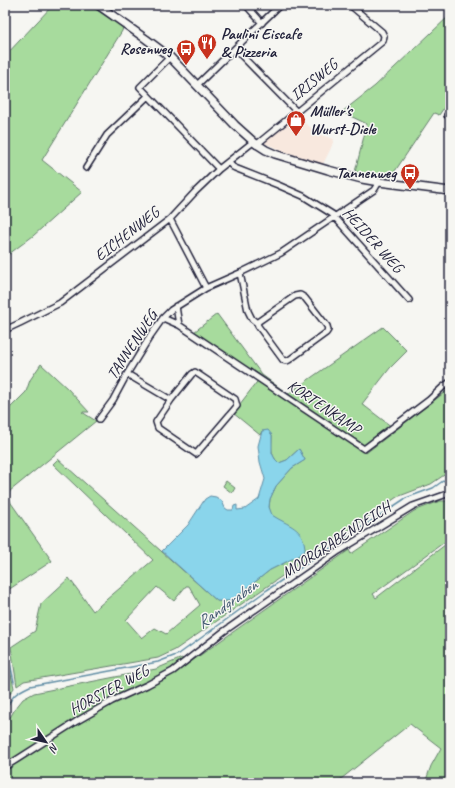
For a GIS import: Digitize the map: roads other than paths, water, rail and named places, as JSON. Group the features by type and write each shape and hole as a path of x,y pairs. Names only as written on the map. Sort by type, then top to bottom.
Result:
{"street":[{"path":"98,5 107,7 170,58 255,143 266,150 335,172 379,182 450,191"},
{"path":"246,5 262,23"},
{"path":"197,85 280,5"},
{"name":"IRISWEG","path":"255,143 381,43 384,39 383,34 350,5"},
{"path":"235,49 296,111"},
{"path":"170,58 140,88 219,169"},
{"path":"86,168 107,135 148,96"},
{"name":"EICHENWEG","path":"5,330 60,303 170,219 219,169 255,143"},
{"name":"HEIDER WEG","path":"228,162 233,167 278,184 303,196 335,216 408,300"},
{"name":"TANNENWEG","path":"99,419 113,400 151,335 163,318 171,310 206,288 282,253 374,190 379,182"},
{"path":"170,219 206,288"},
{"path":"240,273 248,311 252,319 257,323 284,361 289,360 328,330 327,326 305,298 300,296 295,296 257,323"},
{"path":"176,306 179,325"},
{"name":"KORTENKAMP","path":"163,318 179,325 364,449 429,400 450,382"},
{"path":"195,372 235,399 237,406 196,454 158,428 156,422 171,400 195,372"},
{"path":"127,374 171,400"},
{"name":"MOORGRABENDEICH","path":"185,662 222,632 339,551 413,506 450,493"},
{"name":"HORSTER WEG","path":"5,767 77,721 112,701 174,671 185,662"}],"water":[{"path":"268,430 272,435 272,453 279,463 287,460 299,449 305,460 292,468 276,486 270,499 269,507 272,515 299,532 304,543 305,551 270,570 231,601 217,601 162,551 188,525 205,499 210,496 216,497 222,501 225,508 228,510 233,510 234,506 237,505 237,510 245,509 259,499 265,479 260,462 258,446 262,431"}],"waterway":[{"name":"Randgraben","path":"5,710 15,695 30,686 158,662 179,654 267,590 406,498 433,488 450,476"},
{"path":"5,639 14,682"}],"place":[{"name":"Paulini Eiscafe & Pizzeria","path":"207,60"},
{"name":"Rosenweg","path":"186,66"},
{"name":"Müller's Wurst-Diele","path":"296,137"},
{"name":"Tannenweg","path":"410,190"}]}
